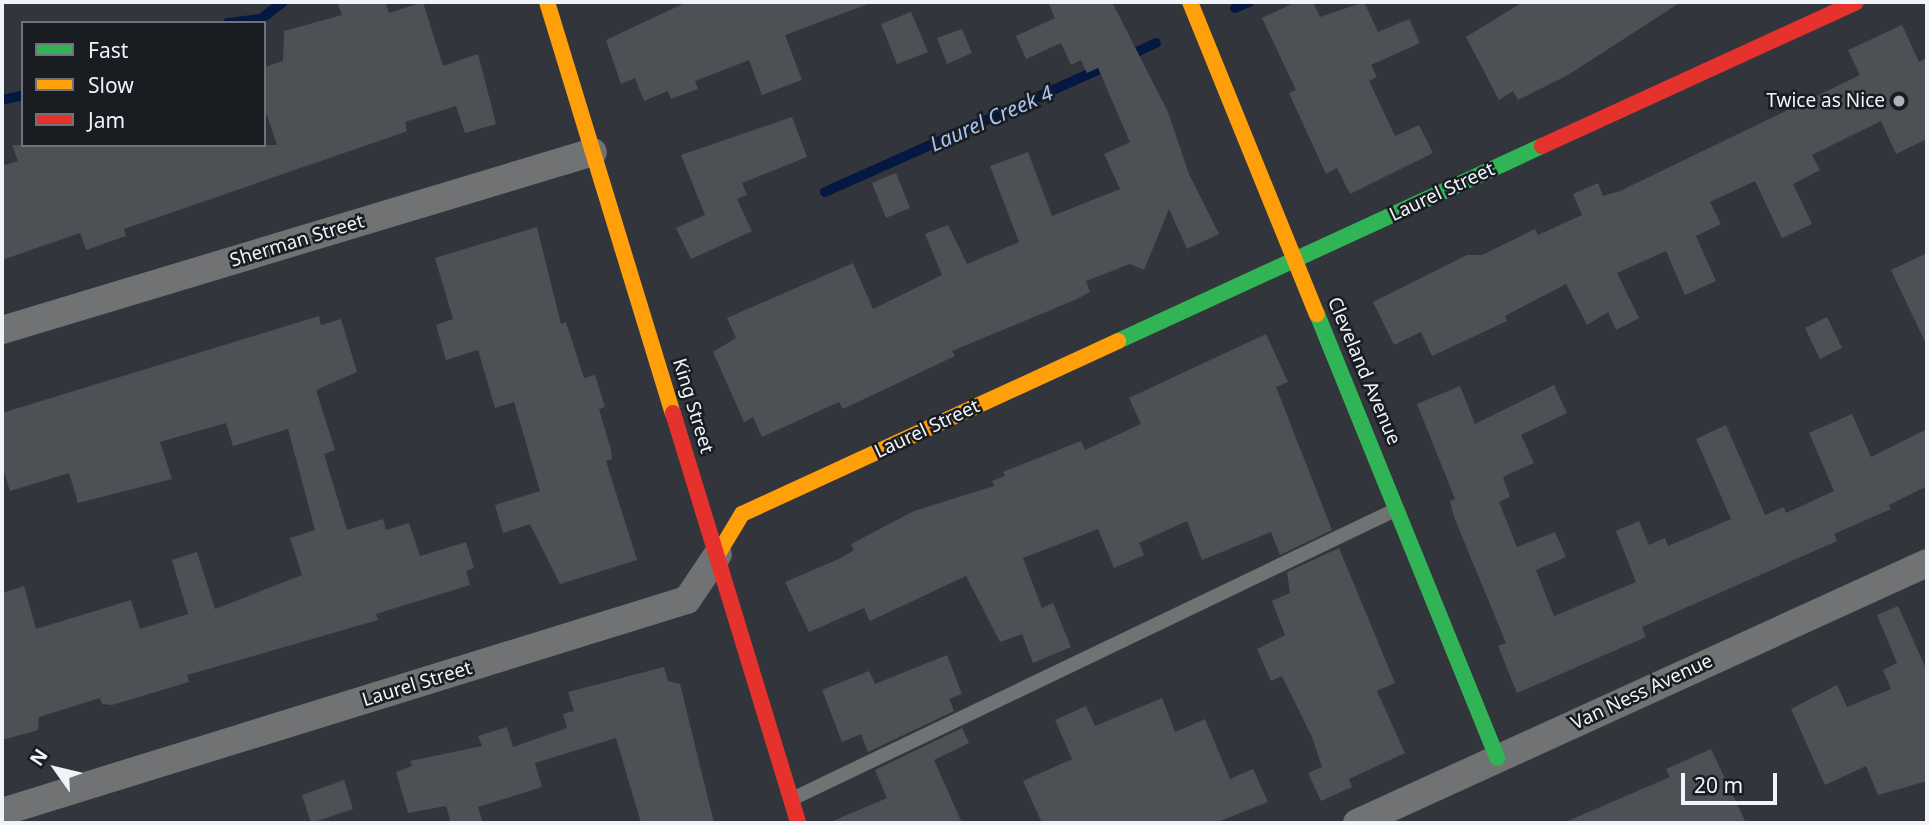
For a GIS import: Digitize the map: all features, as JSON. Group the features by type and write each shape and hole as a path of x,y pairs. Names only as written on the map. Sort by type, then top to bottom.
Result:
{"street":[{"name":"King Street","path":"547,2 718,554 733,620 798,823"},
{"name":"Cleveland Avenue","path":"1190,2 1293,260 1400,508 1497,758"},
{"name":"Laurel Street","path":"2,813 687,600 742,514 1856,2"},
{"name":"Sherman Street","path":"2,330 593,152"},
{"name":"Van Ness Avenue","path":"1357,823 1927,562"}],"lane":[{"path":"790,799 1400,508"}],"building":[{"path":"337,2 385,2 389,13 423,2 443,66 478,54 496,124 465,133 456,106 405,122 407,131 402,133 124,229 126,236 86,250 80,233 2,260 2,166 18,161 12,145 277,145 266,112 266,66 283,61 284,31 342,15"},
{"path":"687,2 868,4 785,35 802,80 762,95 749,60 695,81 698,89 671,99 668,91 644,101 635,78 621,84 606,40"},
{"path":"1048,2 1112,2 1168,112 1189,174 1219,234 1187,249 1169,209 1144,270 1130,264 1086,281 1090,292 1077,299 952,351 955,356 843,409 839,402 762,437 753,417 744,422 713,352 736,338 727,318 853,263 873,309 942,275 925,234 948,225 967,264 1019,242 990,166 1028,152 1052,216 1120,189 1104,154 1130,142 1098,68 1087,73 1081,60 1071,65 1061,43 1026,59 1016,36 1055,18"},
{"path":"1296,2 1313,2 1320,17 1364,2 1378,32 1409,19 1420,43 1371,65 1377,77 1369,81 1395,136 1419,125 1433,153 1350,194 1337,168 1326,174 1289,93 1296,90 1262,18"},
{"path":"1523,2 1681,2 1568,75 1518,100 1513,91 1499,100 1466,37"},
{"path":"911,12 928,52 897,64 881,24"},
{"path":"1902,25 1919,62 1927,58 1927,139 1896,154 1881,121 1812,155 1820,170 1793,184 1812,224 1782,238 1755,181 1710,202 1721,224 1696,236 1716,281 1685,295 1666,251 1617,273 1639,318 1616,330 1608,312 1587,325 1566,284 1505,316 1507,321 1432,356 1421,332 1394,345 1373,302 1467,255 1482,255 1535,229 1538,235 1582,215 1573,194 1598,183 1603,196 1620,191 1860,75 1848,50"},
{"path":"962,29 972,53 947,64 937,38"},
{"path":"792,117 807,157 742,183 747,195 737,199 752,231 691,259 676,228 705,215 681,155"},
{"path":"896,173 910,208 886,218 872,183"},
{"path":"537,227 561,324 566,322 584,378 595,375 605,407 599,409 612,459 606,461 637,560 560,584 530,524 503,533 495,505 540,491 514,402 495,408 478,350 446,360 436,325 453,319 435,258"},
{"path":"1927,253 1927,346 1891,270"},
{"path":"319,316 321,325 341,319 357,372 316,390 335,450 324,454 347,530 383,519 386,530 409,523 420,556 466,542 474,568 466,571 470,585 376,614 378,620 187,675 189,682 112,705 102,704 100,698 39,717 38,730 2,740 2,593 24,586 36,629 131,600 140,629 188,614 172,560 197,552 215,609 302,575 290,538 315,530 288,429 233,446 226,423 160,442 172,479 78,503 69,473 10,491 2,465 2,413"},
{"path":"1827,317 1842,348 1820,359 1805,328"},
{"path":"1266,334 1288,382 1276,387 1332,530 1280,555 1271,532 1202,560 1187,521 1139,543 1144,555 1114,568 1098,529 1023,558 1042,608 1053,603 1071,647 1033,663 1022,634 1000,642 966,576 870,621 864,608 809,632 785,582 841,558 854,550 851,544 914,511 994,486 992,481 1005,476 1003,472 1081,441 1085,450 1141,424 1129,398"},
{"path":"1554,385 1567,413 1521,435 1534,463 1503,477 1510,497 1499,502 1517,547 1555,532 1566,557 1536,570 1554,616 1636,582 1616,531 1639,521 1649,545 1665,538 1668,546 1731,519 1696,439 1726,425 1765,515 1784,507 1786,513 1834,491 1809,433 1852,414 1871,457 1927,429 1927,486 1889,505 1891,509 1834,534 1837,541 1642,627 1646,637 1517,693 1498,646 1506,643 1454,517 1450,501 1455,499 1417,404 1460,386 1475,424"},
{"path":"1339,548 1395,683 1377,691 1405,753 1349,779 1352,787 1321,801 1308,773 1322,767 1312,737 1282,676 1271,681 1257,649 1285,635 1272,601 1290,593 1287,572"},
{"path":"1898,606 1927,671 1927,781 1878,795 1866,766 1825,785 1791,709 1837,685 1847,707 1891,689 1883,670 1897,663 1877,615"},
{"path":"947,655 962,694 949,699 954,711 868,752 861,734 842,742 822,690 869,671 875,684"},
{"path":"664,667 668,681 680,684 714,823 641,823 616,738 535,763 542,787 478,807 483,823 451,823 446,806 408,813 396,772 412,766 410,761 482,746 478,736 507,727 513,747 567,728 563,714 574,711 568,692"},
{"path":"1162,698 1175,732 1205,719 1230,779 1253,769 1268,802 1215,823 1042,823 1023,781 1072,759 1055,720 1086,706 1095,726"},
{"path":"962,728 969,743 934,760 962,823 828,823 887,798 875,770"},
{"path":"1711,749 1746,823 1563,823 1670,777 1666,769"},
{"path":"344,780 353,809 311,823 302,795"}],"waterway":[{"path":"244,21 261,19 283,2"},
{"name":"Laurel Creek 4","path":"1235,8 1249,2"},
{"name":"Laurel Creek 4","path":"1126,57 1156,43"},
{"name":"Laurel Creek 4","path":"825,192 1109,65"},
{"path":"2,100 21,95"}],"traffic: fast":[{"path":"1118,341 1542,146"},
{"path":"1317,314 1497,758"}],"traffic: slow":[{"path":"547,2 673,413"},
{"path":"1190,2 1317,314"},
{"path":"718,554 742,514 1118,341"}],"traffic: jam":[{"path":"1542,146 1856,2"},
{"path":"673,413 798,823"}],"place":[{"name":"Twice as Nice","path":"1899,101"}]}
